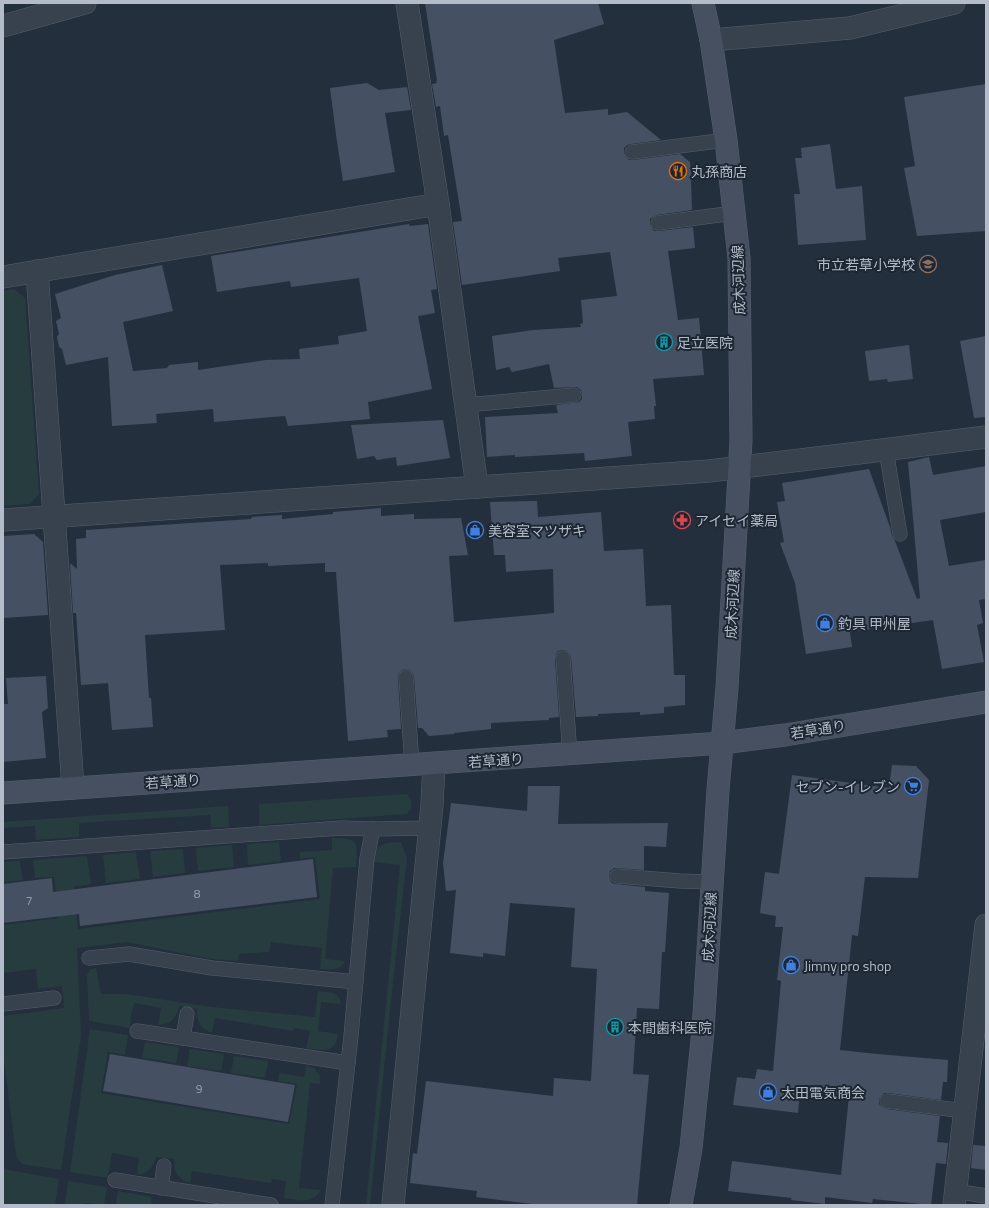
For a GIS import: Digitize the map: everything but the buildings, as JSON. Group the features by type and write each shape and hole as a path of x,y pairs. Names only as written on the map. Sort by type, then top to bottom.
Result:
{"main road":[{"name":"成木河辺線","path":"682,1205 691,1148 703,1031 712,882 727,688 741,440 739,258 726,140 711,40 703,3"},
{"name":"若草通り","path":"3,793 722,743 986,702"}],"street":[{"path":"3,26 44,9 84,3"},
{"path":"407,3 438,204 477,487"},
{"path":"711,40 850,28 954,3"},
{"path":"3,277 438,204"},
{"path":"37,271 73,788"},
{"path":"3,520 701,472 986,437"},
{"path":"393,1205 430,828 434,764"},
{"path":"954,1198 964,1111 983,976 986,925"}],"lane":[{"path":"632,152 726,140"},
{"path":"658,223 734,213"},
{"path":"466,405 574,395"},
{"path":"886,450 900,534"},
{"path":"563,658 570,754"},
{"path":"406,677 412,765"},
{"path":"3,852 341,828 430,828"},
{"path":"332,1205 348,1063 367,858 373,829"},
{"path":"617,876 712,882"},
{"path":"89,958 129,954 212,968 356,982"},
{"path":"3,1004 54,998"},
{"path":"184,1038 187,1014"},
{"path":"138,1031 348,1063"},
{"path":"887,1101 964,1111"},
{"path":"161,1188 164,1166"},
{"path":"115,1180 272,1205"},
{"path":"954,1198 986,1196"}],"green space":[{"path":"14,289 25,298 39,494 30,504 3,506 3,291"},
{"path":"407,794 411,800 411,809 407,814 259,825 259,804"},
{"path":"228,806 229,827 211,828 210,815 79,823 79,837 36,840 35,826 3,828 3,822"},
{"path":"332,838 352,840 355,843 357,852 356,867 333,868 325,959 345,961 343,965 338,968 320,969 322,948 271,942 269,952 239,954 238,961 211,959 127,942 77,948 81,1035 61,1170 22,1164 16,1155 3,1052 3,1016 64,1008 62,986 38,989 36,969 3,973 3,925 59,918 54,877 35,878 33,860 87,856 91,884 74,887 78,929 320,899 315,857 300,859 300,852 332,850"},
{"path":"279,842 281,861 248,865 247,844"},
{"path":"401,842 407,858 370,1205 366,1205 400,865 372,862 376,851 382,845"},
{"path":"232,845 234,867 198,871 196,848"},
{"path":"183,849 185,873 153,877 150,851"},
{"path":"136,852 140,879 106,883 103,855"},
{"path":"20,861 23,880 3,882 3,862"},
{"path":"96,968 101,994 126,994 212,1007 315,1017 318,991 333,993 336,994 341,1004 321,1002 318,1031 338,1034 337,1040 330,1049 318,1050 306,1048 310,1031 294,1028 293,1031 215,1018 212,1033 202,1027 198,1021 197,1009 179,1006 173,1020 158,1025 161,1008 134,1003 130,1028 89,1021 87,975 91,969"},
{"path":"90,1029 128,1035 125,1055 108,1052 101,1093 289,1124 297,1084 278,1081 279,1073 304,1077 306,1066 314,1068 320,1076 320,1084 310,1083 299,1188 321,1190 317,1195 309,1200 294,1200 284,1198 286,1181 272,1179 271,1183 192,1171 190,1183 179,1177 177,1174 174,1159 156,1157 150,1169 137,1175 139,1158 112,1153 108,1178 70,1172"},
{"path":"145,1042 179,1047 176,1063 142,1058"},
{"path":"190,1049 224,1054 221,1071 187,1066"},
{"path":"234,1056 268,1061 265,1078 231,1073"},
{"path":"3,1169 59,1179 55,1205 3,1205"},
{"path":"68,1181 107,1187 104,1205 85,1203 84,1205 65,1205"},
{"path":"118,1191 152,1197 151,1205 116,1205"}],"place":[{"name":"丸孫商店","path":"678,171"},
{"name":"市立若草小学校","path":"928,264"},
{"name":"足立医院","path":"664,342"},
{"name":"アイセイ薬局","path":"682,520"},
{"name":"美容室マツザキ","path":"475,530"},
{"name":"釣具 甲州屋","path":"825,623"},
{"name":"セブン-イレブン","path":"913,786"},
{"name":"Jimny pro shop","path":"791,965"},
{"name":"本間歯科医院","path":"615,1027"},
{"name":"太田電気商会","path":"768,1092"}]}
